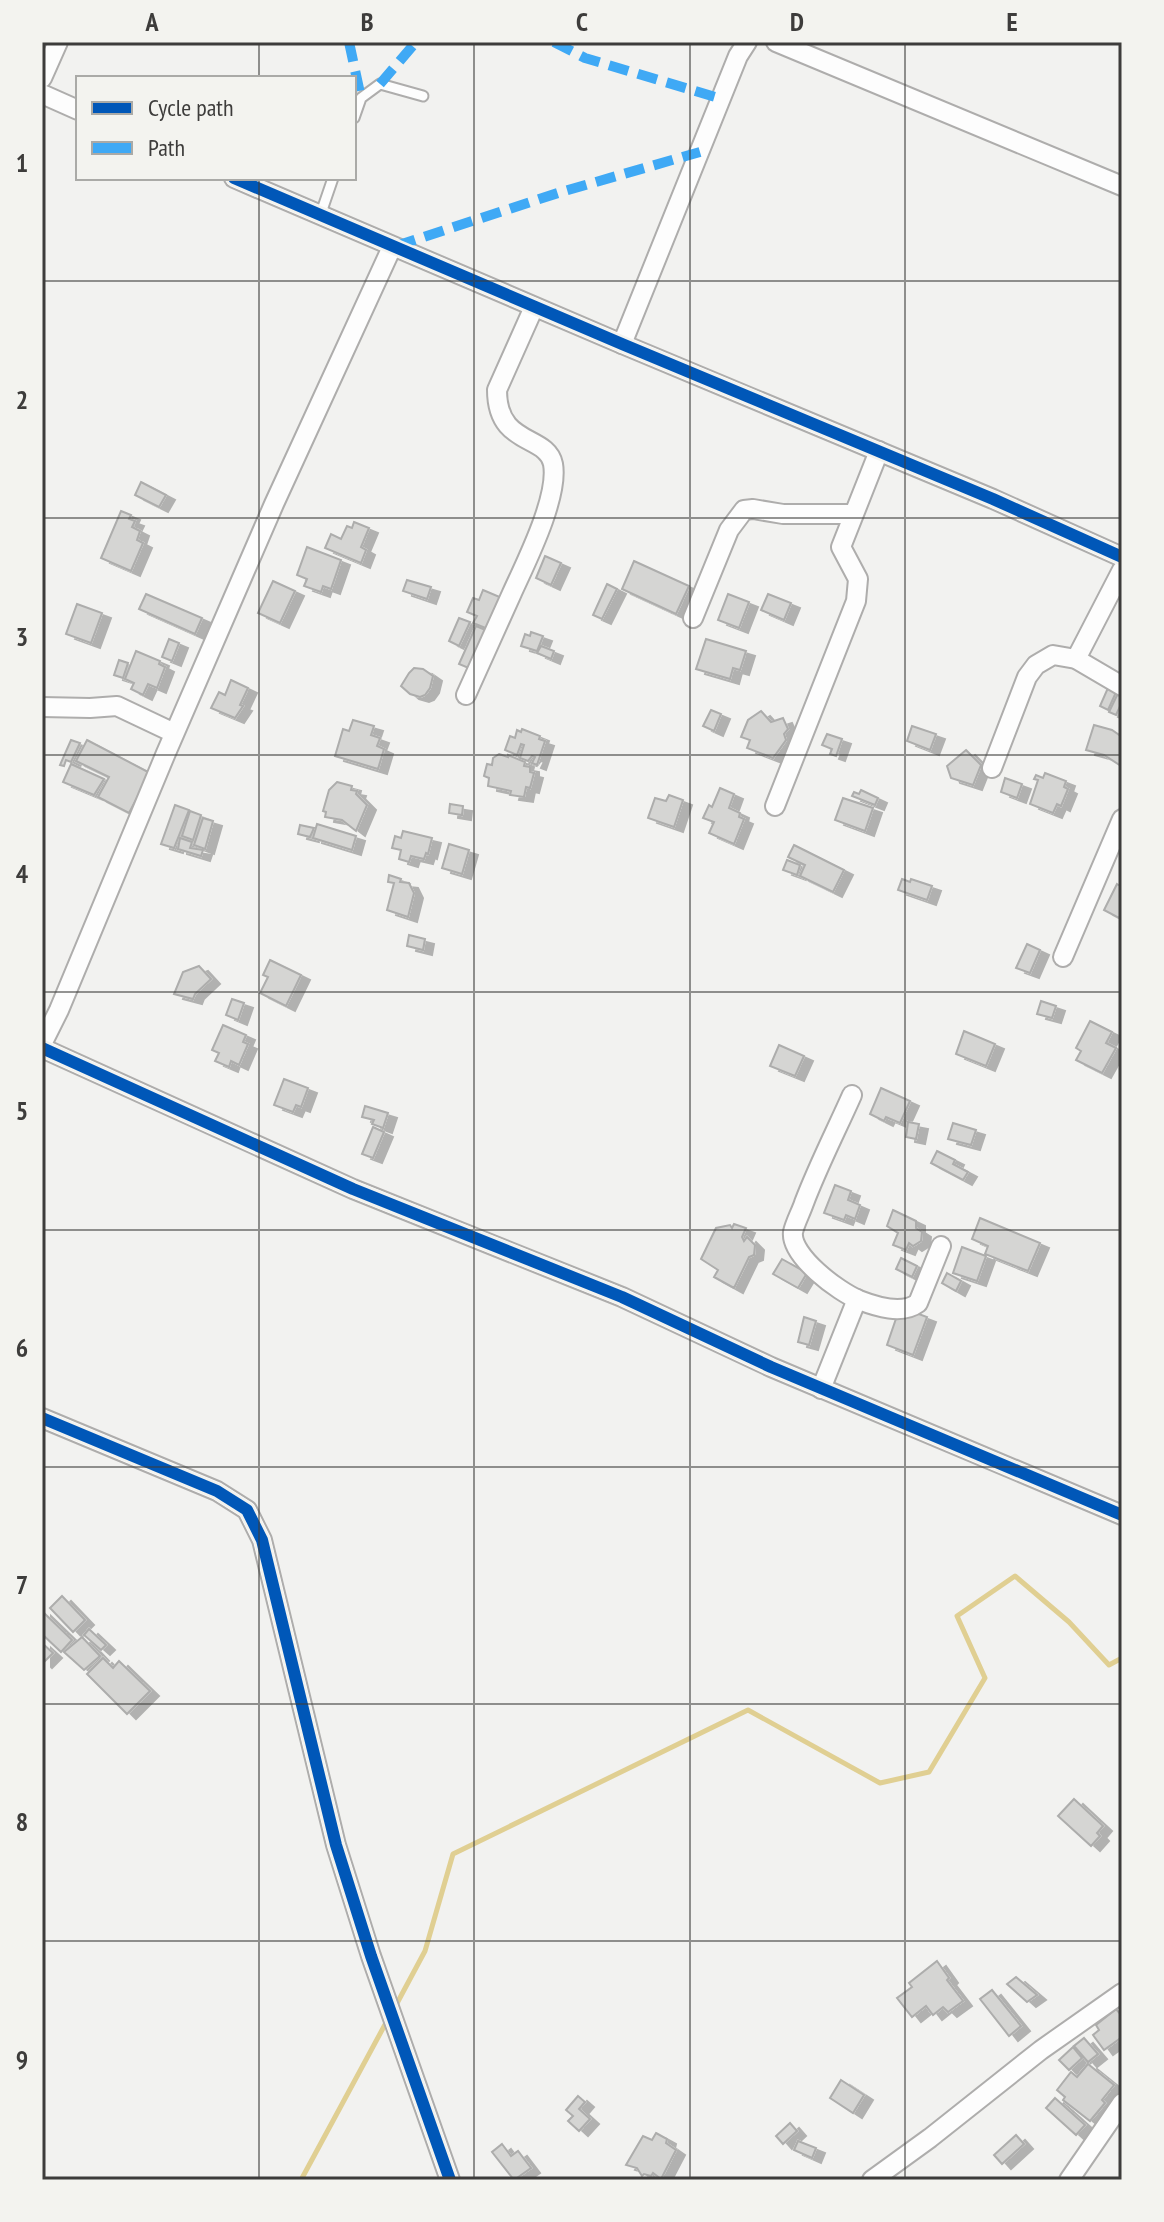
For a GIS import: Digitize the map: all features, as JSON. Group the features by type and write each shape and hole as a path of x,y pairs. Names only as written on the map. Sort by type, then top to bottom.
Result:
{"street":[{"path":"42,78 58,42"},
{"path":"622,344 738,56 747,42"},
{"path":"776,42 1122,186"},
{"path":"42,94 76,109"},
{"path":"239,180 993,499 1122,557"},
{"path":"392,247 274,504 42,1046 353,1189 622,1297 821,1389 1122,1515"},
{"path":"466,695 544,520 552,483 553,462 545,450 509,428 500,416 497,405 497,390 534,307"},
{"path":"775,806 856,601 858,579 841,547 879,451"},
{"path":"693,618 729,530 744,510 783,514 852,514"},
{"path":"1076,659 1122,570"},
{"path":"992,768 1027,677 1036,665 1053,655 1076,659 1122,686"},
{"path":"42,707 117,706 174,733"},
{"path":"1063,957 1122,819"},
{"path":"852,1095 793,1234 798,1252 821,1275 857,1299 899,1310 912,1308 918,1303 941,1246"},
{"path":"821,1389 857,1299"},
{"path":"42,1418 217,1491 247,1510 265,1550 336,1845 371,1956 450,2180"},
{"path":"872,2180 1041,2050 1122,1993"},
{"path":"1069,2180 1122,2103"}],"lane":[{"path":"356,112 361,98 380,84 423,96"},
{"path":"320,216 332,180"}],"building":[{"path":"141,482 166,495 159,507 135,495"},
{"path":"121,511 131,515 129,519 135,521 132,527 140,531 137,540 143,543 131,571 101,558"},
{"path":"354,522 369,528 361,547 366,550 361,563 325,548 331,534 341,539 347,526 352,528"},
{"path":"307,547 341,560 331,589 323,586 321,592 304,586 307,579 297,575"},
{"path":"545,556 561,563 551,585 536,578"},
{"path":"634,561 689,586 676,614 622,589"},
{"path":"407,580 431,587 427,599 403,591"},
{"path":"273,581 295,591 280,623 258,613"},
{"path":"607,584 617,589 602,619 593,615"},
{"path":"483,590 502,598 488,629 473,623 477,616 467,612 473,598 479,600"},
{"path":"146,594 202,618 195,634 139,609"},
{"path":"728,594 749,602 739,628 718,620"},
{"path":"768,594 791,603 784,620 761,610"},
{"path":"77,604 102,613 91,643 66,634"},
{"path":"459,618 470,622 459,646 449,641"},
{"path":"476,626 488,631 471,669 459,664"},
{"path":"531,632 543,636 537,651 521,646 525,634 530,636"},
{"path":"169,639 179,643 172,661 162,657"},
{"path":"706,639 746,651 740,670 733,668 730,679 696,669"},
{"path":"541,646 554,651 551,659 537,653"},
{"path":"136,651 160,661 159,664 165,667 157,688 148,684 143,695 131,689 134,683 125,679"},
{"path":"119,660 128,663 123,678 114,675"},
{"path":"414,668 423,669 433,676 430,688 420,697 410,694 401,686"},
{"path":"1115,672 1122,674 1122,679 1108,710 1100,706"},
{"path":"231,680 248,688 240,705 243,706 235,718 211,708 219,692 225,695"},
{"path":"1122,685 1122,702 1116,715 1109,712"},
{"path":"711,710 721,714 714,731 703,726"},
{"path":"761,711 771,722 783,718 788,729 784,734 786,740 773,758 747,748 750,740 741,737 748,720"},
{"path":"353,720 374,726 371,735 380,738 377,746 384,749 378,769 335,756 343,729 349,731"},
{"path":"1094,725 1112,730 1122,737 1121,766 1104,755 1086,750"},
{"path":"912,726 936,734 930,750 907,741"},
{"path":"522,729 545,741 537,765 532,763 535,757 528,761 520,758 524,745 521,744 517,755 505,750 510,736 515,738 517,730 521,732"},
{"path":"827,734 842,739 836,756 830,754 832,749 822,745"},
{"path":"71,740 80,743 71,762 66,760 64,766 60,765"},
{"path":"87,740 150,773 129,813 98,797 109,777 76,761"},
{"path":"966,750 981,765 973,785 951,778 947,766"},
{"path":"499,754 525,762 524,766 530,767 530,772 534,773 524,797 488,786 489,778 484,776 487,764 492,765 493,758"},
{"path":"71,764 104,779 94,795 63,782"},
{"path":"1045,773 1066,781 1064,787 1068,789 1061,806 1057,804 1053,813 1030,804 1038,780 1034,779 1036,775 1043,778"},
{"path":"1005,778 1022,784 1017,798 1001,792"},
{"path":"337,782 352,786 351,790 357,791 356,794 367,805 356,831 342,820 325,817 326,812 323,811 329,790"},
{"path":"720,788 734,794 729,808 740,813 739,817 744,819 734,844 709,833 714,822 703,818 709,805 712,807"},
{"path":"861,790 878,798 875,805 852,796"},
{"path":"669,795 683,800 674,827 648,818 655,798 666,801"},
{"path":"843,798 873,808 865,831 835,820"},
{"path":"450,804 463,806 462,815 449,813"},
{"path":"175,805 189,810 174,848 161,844"},
{"path":"190,811 201,815 193,840 182,836"},
{"path":"203,818 213,821 205,849 194,845"},
{"path":"317,824 356,836 352,850 313,838"},
{"path":"300,825 314,828 310,837 298,834"},
{"path":"403,831 432,838 424,859 411,856 409,862 399,859 401,850 392,848 395,836 401,838"},
{"path":"180,838 192,842 190,848 203,850 201,856 178,849"},
{"path":"449,844 469,850 462,874 442,868"},
{"path":"794,845 844,870 833,892 800,876 805,865 788,857"},
{"path":"787,860 800,865 797,875 783,870"},
{"path":"389,875 401,879 400,882 409,883 414,893 408,917 387,910 394,883 388,882"},
{"path":"902,879 932,886 927,900 898,890"},
{"path":"1117,884 1122,887 1122,912 1119,918 1104,910"},
{"path":"409,935 425,939 423,950 407,946"},
{"path":"1027,944 1040,950 1030,973 1016,968"},
{"path":"270,960 301,975 286,1006 260,993 268,977 263,975"},
{"path":"199,966 211,979 193,999 174,994 183,972"},
{"path":"232,999 244,1003 238,1020 226,1015"},
{"path":"1041,1001 1056,1006 1052,1018 1037,1014"},
{"path":"1090,1021 1112,1032 1106,1043 1116,1048 1102,1073 1076,1060 1081,1051 1076,1048"},
{"path":"223,1025 246,1035 243,1042 248,1044 239,1065 231,1061 229,1067 215,1061 219,1053 212,1050"},
{"path":"964,1031 995,1044 986,1066 956,1054"},
{"path":"779,1045 804,1056 795,1076 770,1066"},
{"path":"284,1079 308,1088 301,1107 296,1105 293,1112 274,1105"},
{"path":"881,1088 910,1101 900,1123 886,1117 884,1121 870,1114"},
{"path":"365,1106 388,1113 383,1128 372,1124 374,1120 362,1117"},
{"path":"908,1122 919,1124 916,1139 906,1137"},
{"path":"953,1123 976,1130 971,1145 948,1139"},
{"path":"373,1127 384,1132 373,1158 362,1154"},
{"path":"937,1151 955,1160 953,1164 968,1172 963,1180 931,1163"},
{"path":"835,1185 851,1191 848,1200 860,1205 855,1219 846,1215 844,1220 824,1213"},
{"path":"893,1210 916,1221 916,1228 922,1232 921,1241 913,1246 909,1243 906,1250 893,1245 898,1233 887,1226"},
{"path":"980,1218 1040,1243 1028,1271 985,1254 988,1246 972,1239"},
{"path":"734,1224 746,1228 742,1237 744,1241 747,1237 755,1245 754,1255 749,1257 734,1288 714,1277 718,1270 701,1259 716,1228 730,1225 732,1228"},
{"path":"962,1247 986,1256 977,1281 953,1273"},
{"path":"901,1258 917,1266 912,1277 896,1269"},
{"path":"782,1259 807,1273 798,1288 773,1274"},
{"path":"947,1273 961,1281 956,1291 942,1283"},
{"path":"900,1307 927,1317 913,1355 887,1345"},
{"path":"804,1317 816,1321 809,1345 798,1342"},
{"path":"62,1596 85,1620 73,1632 50,1608"},
{"path":"42,1611 72,1640 61,1652 42,1634"},
{"path":"89,1629 106,1645 101,1650 84,1635"},
{"path":"82,1637 100,1656 84,1670 64,1652"},
{"path":"42,1643 53,1653 43,1663 42,1662"},
{"path":"103,1658 113,1668 119,1661 150,1691 127,1714 87,1674"},
{"path":"1074,1799 1103,1826 1097,1833 1100,1836 1091,1846 1058,1816"},
{"path":"937,1961 963,2001 948,2012 943,2007 933,2015 926,2006 912,2017 897,1998 912,1987 909,1983"},
{"path":"1016,1977 1037,1995 1027,2002 1007,1984"},
{"path":"992,1990 1021,2026 1009,2036 980,1999"},
{"path":"1116,2009 1122,2016 1122,2037 1104,2050 1093,2035 1099,2030 1096,2025"},
{"path":"1084,2038 1098,2054 1088,2062 1074,2046"},
{"path":"1073,2047 1082,2058 1069,2070 1059,2060"},
{"path":"1088,2064 1114,2085 1102,2100 1105,2103 1090,2121 1063,2100 1065,2097 1057,2090 1071,2072 1077,2077"},
{"path":"841,2080 864,2095 853,2113 830,2098"},
{"path":"578,2096 585,2102 579,2109 590,2119 579,2131 568,2121 573,2116 566,2110"},
{"path":"1055,2098 1085,2125 1076,2135 1046,2108"},
{"path":"790,2123 797,2131 783,2144 776,2136"},
{"path":"656,2133 667,2139 666,2143 676,2150 661,2179 653,2173 642,2176 637,2168 626,2165 643,2136 652,2140"},
{"path":"1016,2135 1024,2144 1002,2164 994,2155"},
{"path":"798,2141 816,2148 812,2158 794,2150"},
{"path":"502,2144 511,2156 518,2151 531,2168 514,2180 492,2152"}],"waterway":[{"path":"395,2007 425,1951 453,1854 748,1710 880,1783 929,1772 985,1678 957,1616 1015,1576 1069,1622 1109,1665 1122,1658"},
{"path":"301,2180 388,2019"}],"marked path":[{"path":"349,42 361,98"},
{"path":"380,84 416,42"},
{"path":"554,42 585,58 722,99"},
{"path":"396,246 561,192 700,152"}],"cycle path":[{"path":"239,180 993,499 1122,557"},
{"path":"42,1048 353,1189 622,1297 771,1367 1122,1515"},
{"path":"42,1418 217,1491 247,1510 262,1540 336,1845 371,1956 450,2180"}]}
